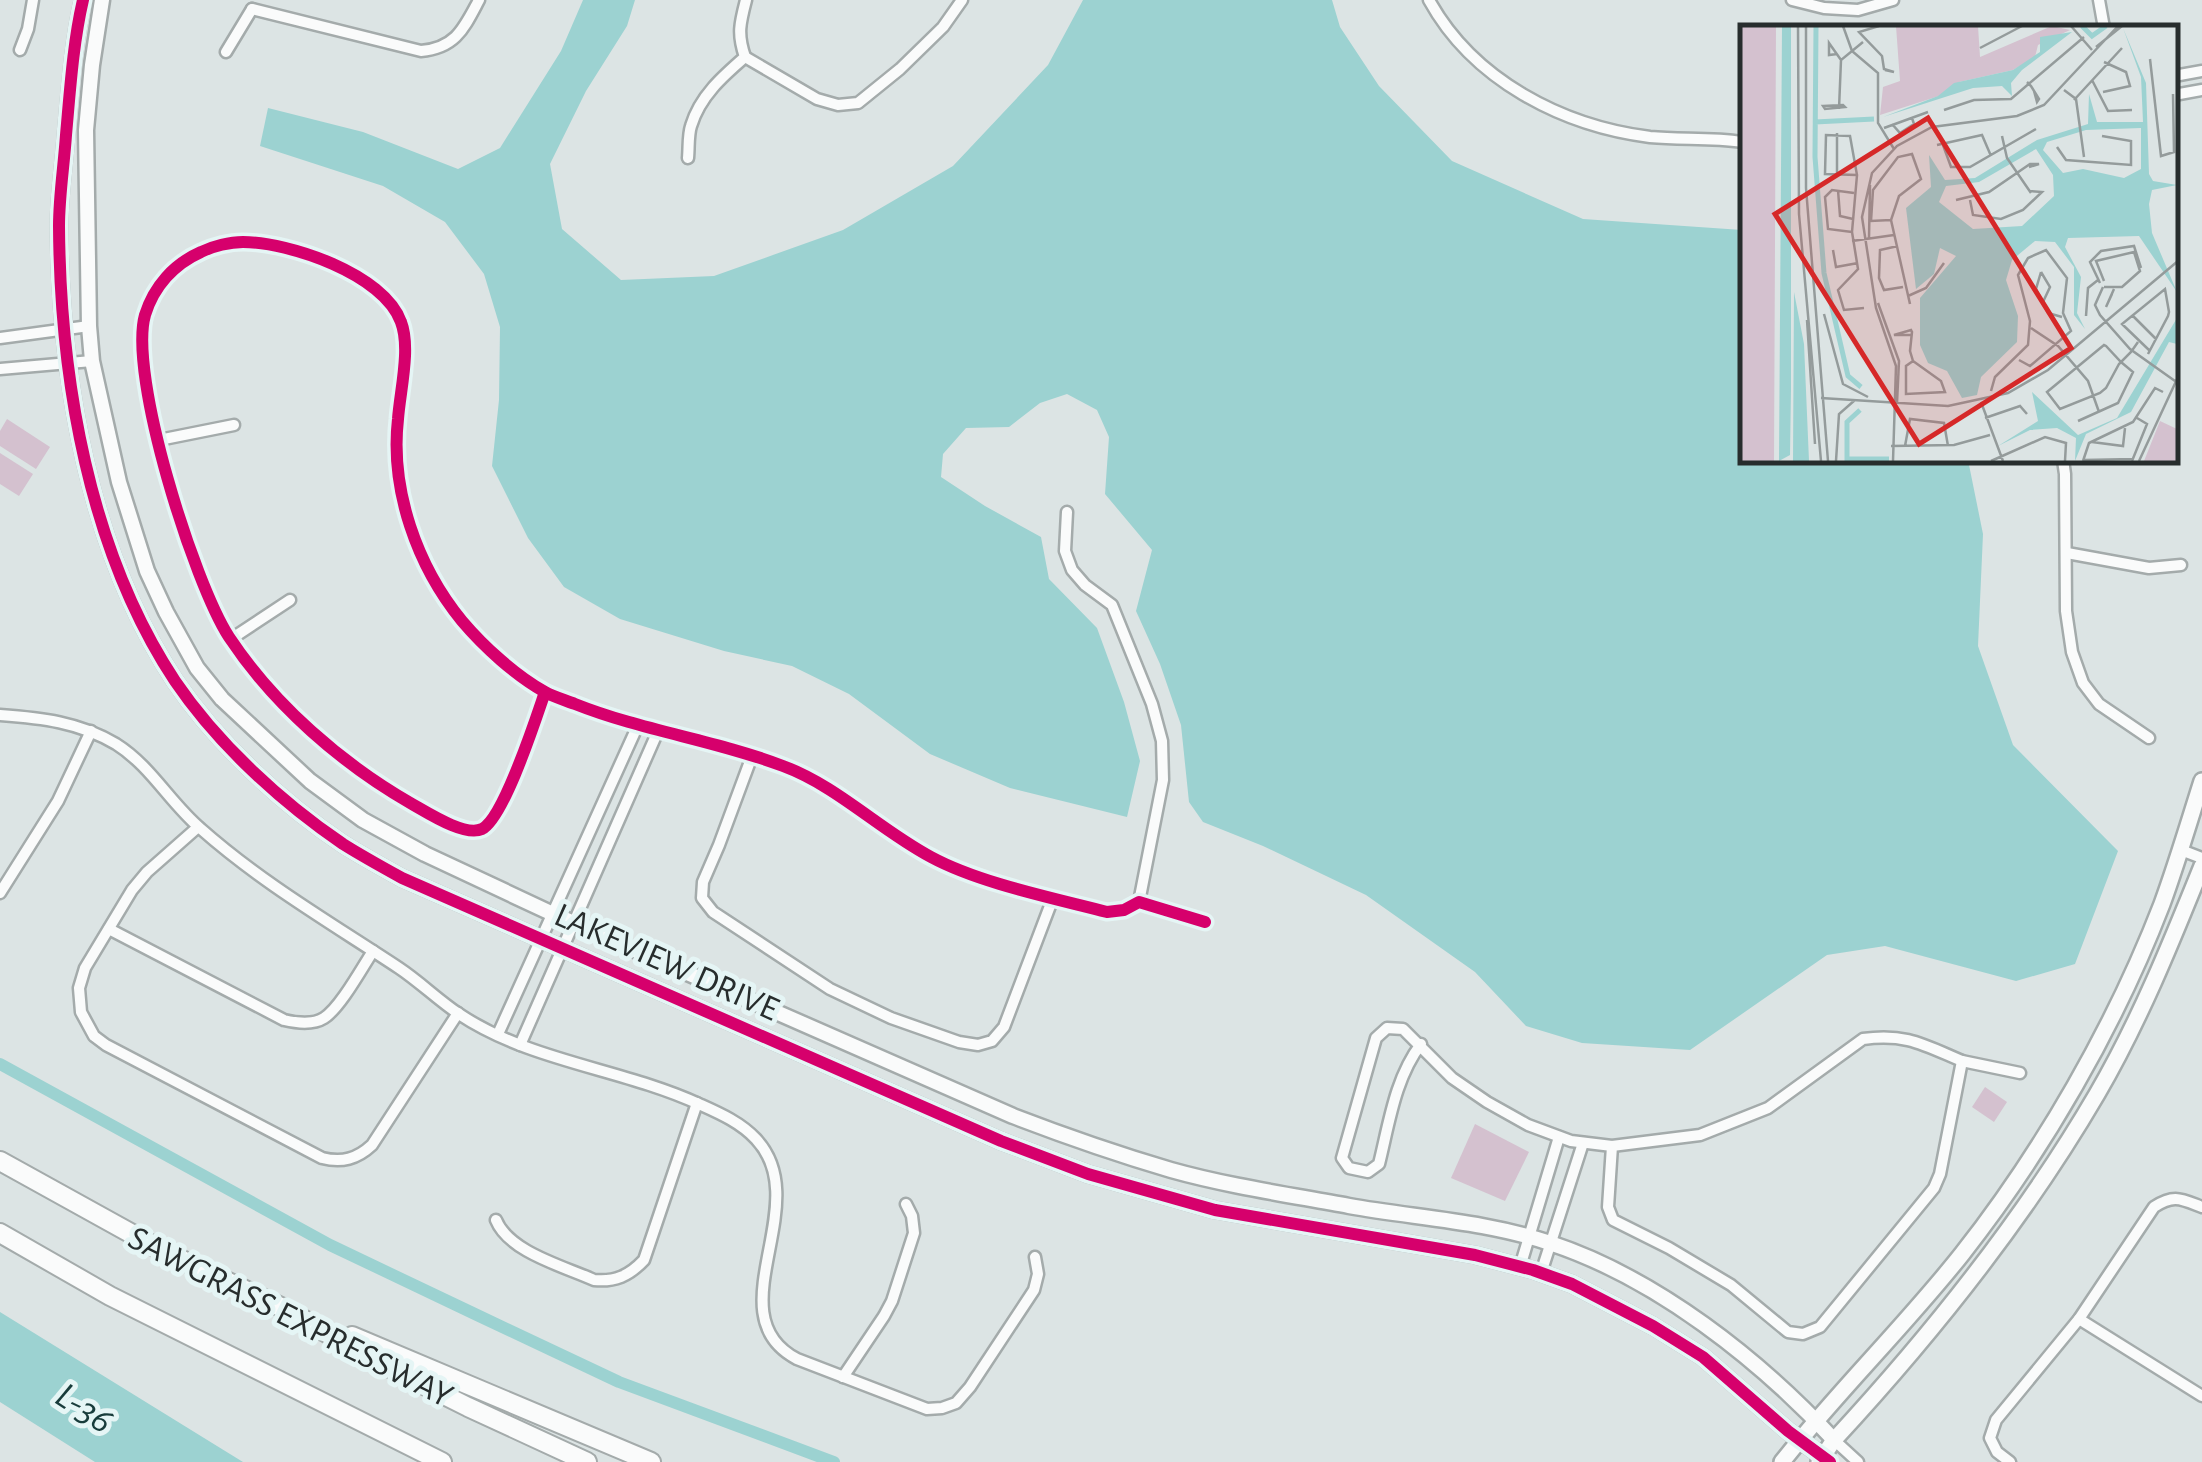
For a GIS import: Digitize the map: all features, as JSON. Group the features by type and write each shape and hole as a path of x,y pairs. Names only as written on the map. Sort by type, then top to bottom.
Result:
{"highway":[{"name":"SAWGRASS EXPRESSWAY","path":"0,1161 161,1250 287,1310 370,1358 587,1462"},
{"name":"SAWGRASS EXPRESSWAY","path":"0,1233 110,1296 442,1462"},
{"path":"287,1310 651,1462"}],"main road":[{"path":"1782,1462 1963,1253 2024,1167 2069,1094 2161,906 2202,780"},
{"path":"1824,1460 1834,1440 1954,1300 2044,1180 2098,1092 2132,1026 2202,866"},
{"path":"2024,1167 2044,1180"}],"street":[{"path":"20,50 33,0"},
{"name":"LAKEVIEW DRIVE","path":"83,0 59,223 67,362 99,516 139,622 177,684 226,744 317,826 402,878 1000,1141 1088,1174 1237,1215 1475,1256 1572,1284 1689,1348 1824,1460"},
{"name":"LAKEVIEW DRIVE","path":"102,0 86,130 90,326 92,360 118,482 147,571 198,668 222,699 310,781 363,820 425,854 553,914 1013,1116 1081,1142 1174,1171 1352,1206 1486,1226 1550,1243 1614,1269 1741,1352 1858,1462"},
{"path":"226,52 248,4 421,50 450,42 462,31 479,0"},
{"path":"746,0 740,25 746,57 817,99 838,105 858,103 914,56 962,0"},
{"path":"1429,0 1469,53 1510,87 1555,112 1620,132 1740,142"},
{"path":"1792,0 1824,8 1858,10 1893,0"},
{"path":"2100,0 2104,25"},
{"path":"688,158 690,128 704,100 746,57"},
{"path":"2177,75 2202,71"},
{"path":"2177,94 2202,90"},
{"path":"545,692 523,754 493,819 480,830 465,830 392,792 354,765 263,683 210,605 158,440 144,370 141,340 146,312 160,285 181,261 208,248 242,242 287,249 348,270 373,284 390,303 402,323 403,377 397,426 400,481 410,528 433,580 464,623 502,660 545,692 658,732 788,767 937,861 1107,912 1124,910 1139,902 1204,922"},
{"path":"0,338 90,326"},
{"path":"0,369 92,360"},
{"path":"158,440 234,424"},
{"path":"2062,462 2066,610 2072,652 2083,682 2099,704 2148,738"},
{"path":"1067,512 1065,551 1072,570 1112,605 1152,704 1162,740 1163,780 1139,902"},
{"path":"2066,554 2149,568 2181,565"},
{"path":"230,639 290,600"},
{"path":"139,622 166,612"},
{"path":"0,715 36,716 91,731 117,745 141,764 198,827 275,888 426,986 458,1013 520,1045 634,1078 697,1103 743,1127 767,1153 774,1168 775,1221 762,1294 765,1327 784,1352 927,1409 956,1403 1034,1290 1038,1274 1035,1257"},
{"path":"498,1034 638,725"},
{"path":"0,893 58,802 91,731"},
{"path":"520,1045 658,732"},
{"path":"752,756 702,882 702,898 714,912 830,988 891,1018 959,1042 978,1046 992,1041 1004,1027 1053,898"},
{"path":"198,827 132,890 85,968 79,988 81,1012 94,1036 106,1046 322,1158 337,1162 363,1154 372,1144 458,1013"},
{"path":"2181,850 2202,858"},
{"path":"0,866 12,874"},
{"path":"109,930 296,1023 323,1019 373,951"},
{"path":"1420,1044 1408,1060 1379,1164 1368,1172 1349,1168 1342,1158 1376,1038 1387,1028 1403,1029 1420,1044 1452,1078 1528,1125 1559,1137 1612,1146 1700,1135 1768,1108 1862,1039 1906,1038 1962,1061 2020,1073"},
{"path":"1612,1146 1608,1207 1613,1220 1731,1285 1788,1332 1803,1334 1820,1327 1934,1188 1962,1061"},
{"path":"888,1091 900,1066"},
{"path":"496,1220 501,1232 514,1244 594,1280 607,1281 634,1271 644,1260 697,1103"},
{"path":"1520,1267 1559,1137"},
{"path":"1541,1273 1583,1143"},
{"path":"2010,1462 1997,1452 1990,1438 1996,1420 2079,1319 2154,1208 2166,1199 2181,1198 2202,1207"},
{"path":"843,1377 892,1301 914,1233 906,1204"},
{"path":"2079,1319 2202,1396"}],"shaded area":[{"path":"7,419 50,447 36,469 0,446 0,431"},
{"path":"0,453 33,474 19,496 0,484"},
{"path":"1985,1087 2007,1102 1994,1122 1972,1107"},
{"path":"1475,1124 1529,1152 1505,1201 1451,1178"}],"water":[{"path":"583,0 635,0 627,26 586,91 550,164 562,229 621,280 714,276 843,230 953,166 1048,65 1083,0 1332,0 1340,27 1379,86 1452,161 1583,219 1740,230 1740,462 1968,462 1983,534 1978,646 2013,745 2118,851 2075,964 2016,981 1885,946 1827,955 1690,1050 1582,1043 1526,1026 1475,972 1366,895 1203,822 1189,802 1181,725 1136,611 1152,550 1105,494 1109,437 1097,410 1067,394 1040,403 1009,427 966,428 943,454 941,477 1041,537 1049,579 1097,628 1140,761 1127,817 1010,788 930,754 849,694 792,666 724,651 620,619 564,587 528,538 492,466 499,400 500,327 484,274 445,222 383,186 260,146 268,108 363,132 458,169 500,148 561,51"},
{"name":"L-36","path":"0,1312 243,1462 95,1462 0,1402"}],"waterway":[{"path":"0,1064 330,1245 619,1382 834,1462"}],"cycle path":[{"path":"83,0 72,67 59,226 65,343 85,462 121,577 145,630 175,681 230,749 296,810 343,844 402,878 1001,1141 1088,1174 1215,1210 1475,1255 1572,1284 1703,1357 1830,1462"},
{"path":"545,692 500,807 491,821 475,831 437,818 360,771 311,731 267,686 229,637 215,610 183,527 155,429 142,344 145,315 160,285 174,270 216,246 262,243 333,264 376,289 391,305 404,332 397,446 398,473 410,526 432,576 462,621 500,660 534,685 601,713 783,766 840,796 912,846 971,875 1107,912 1124,910 1139,902 1205,922"}]}
